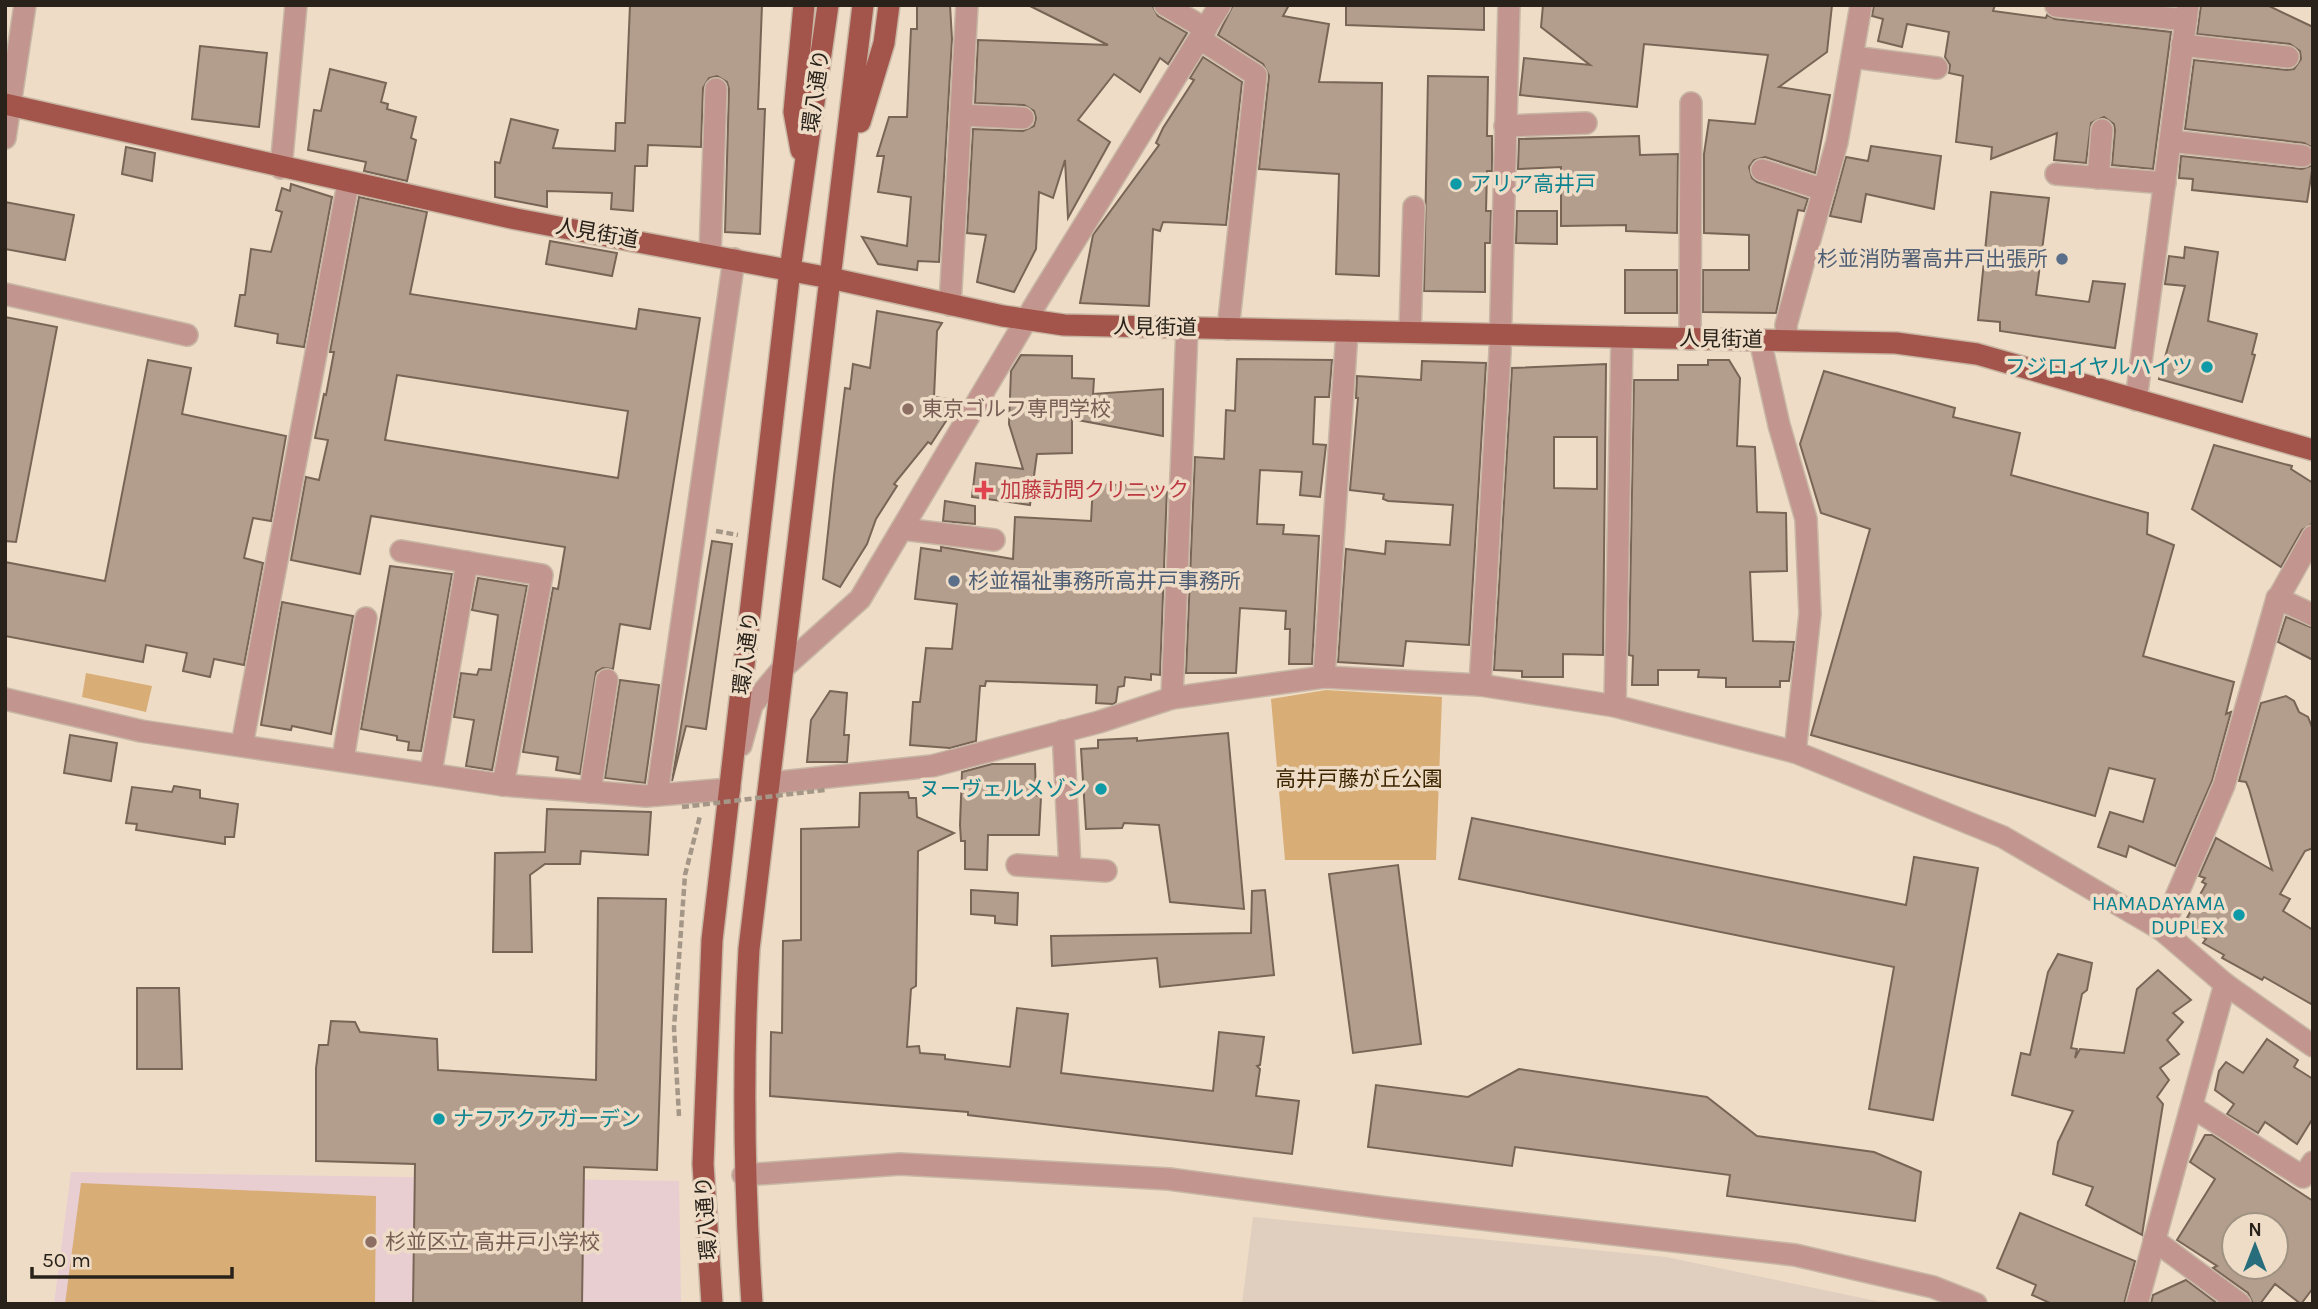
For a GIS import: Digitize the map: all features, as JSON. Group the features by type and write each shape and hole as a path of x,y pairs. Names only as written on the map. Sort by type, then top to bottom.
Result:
{"main road":[{"path":"804,5 794,112 804,166"},
{"name":"環八通り","path":"712,1304 702,1164 712,940 790,270 828,5"},
{"name":"環八通り","path":"752,1304 743,1175 743,1048 749,949 863,5"},
{"path":"845,171 884,43 889,5"},
{"name":"人見街道","path":"9,105 348,184 516,219 830,278 1026,320 1064,325 1187,329 1896,343 1941,348 2001,361 2313,450"}],"street":[{"path":"5,138 25,5"},
{"path":"281,168 296,5"},
{"path":"950,305 967,5"},
{"path":"1165,5 1256,75 1228,329"},
{"path":"5,699 141,731 431,772 503,785 657,796 731,783 752,705 783,668 860,599 1026,320 1220,5"},
{"path":"1480,685 1501,334 1509,5"},
{"path":"1787,340 1786,325 1824,190 1853,57 1861,5"},
{"path":"2056,6 2187,13 2136,400"},
{"path":"2182,45 2288,57"},
{"path":"1853,57 1937,68"},
{"path":"710,254 716,89"},
{"path":"1690,339 1691,103"},
{"path":"961,116 1023,118"},
{"path":"1505,126 1586,123"},
{"path":"2098,178 2102,130"},
{"path":"2170,141 2303,156"},
{"path":"1762,170 1824,190"},
{"path":"2056,174 2165,183"},
{"path":"242,745 348,184"},
{"path":"1410,332 1414,207"},
{"path":"657,796 734,259"},
{"path":"5,294 187,335"},
{"path":"1172,698 1187,329"},
{"path":"1324,677 1347,331"},
{"path":"1615,706 1622,337"},
{"path":"1760,340 1779,425 1806,519 1810,614 1795,752"},
{"path":"902,529 994,540"},
{"path":"2162,930 2224,785 2277,598 2313,536"},
{"path":"401,551 542,575 503,785"},
{"path":"431,772 467,562"},
{"path":"2277,598 2313,615"},
{"path":"342,759 366,618"},
{"path":"771,783 932,766 1172,698 1324,677 1480,685 1615,706 1795,752 2003,837 2162,930 2225,984 2313,1046"},
{"path":"590,792 607,680"},
{"path":"1063,731 1070,868"},
{"path":"1017,865 1106,871"},
{"path":"2137,1304 2225,984"},
{"path":"2192,1107 2303,1177 2313,1162"},
{"path":"743,1175 900,1164 1169,1179 1387,1209 1795,1255 1932,1295 1976,1304"},
{"path":"2154,1240 2240,1304"}],"path":[{"path":"682,807 825,790"},
{"path":"680,1128 675,1014 685,875 700,815"}],"shaded area":[{"name":"杉並区立 高井戸小学校","path":"71,1172 679,1181 681,1304 54,1304"},
{"path":"1253,1217 1666,1257 1891,1304 1242,1304"}],"green space":[{"path":"86,673 152,686 146,712 82,697"},
{"name":"高井戸藤が丘公園","path":"1326,690 1442,697 1436,860 1285,860 1271,699"},
{"path":"81,1183 376,1196 375,1304 65,1304"}],"building":[{"path":"630,5 762,5 758,109 765,109 760,234 725,232 729,89 727,82 717,76 709,78 703,88 701,147 648,145 647,166 635,166 633,211 611,209 612,193 547,191 547,207 495,197 495,162 500,163 511,119 558,130 553,148 615,151 616,123 625,123"},
{"path":"917,5 950,5 952,39 939,262 918,261 917,270 878,264 862,237 907,246 911,197 878,192 884,156 877,156 889,117 907,117 911,29 917,29"},
{"path":"1028,5 1152,5 1158,16 1187,33 1168,64 1160,58 1140,92 1114,74 1078,120 1110,142 1068,218 1065,160 1053,198 1039,192 1036,249 1014,292 977,282 986,235 967,233 973,129 1023,131 1034,126 1036,118 1034,111 1024,105 975,103 978,40 1108,45"},
{"path":"1233,5 1289,5 1283,16 1329,24 1319,82 1382,83 1379,276 1336,274 1339,174 1259,169 1269,76 1263,64 1218,35"},
{"path":"1346,5 1484,5 1484,30 1346,25"},
{"path":"1543,5 1832,5 1827,52 1779,87 1830,95 1815,173 1765,157 1754,160 1749,167 1752,178 1757,182 1808,199 1804,211 1798,210 1776,313 1703,312 1703,270 1749,270 1749,235 1704,233 1704,154 1709,120 1755,124 1768,55 1644,44 1637,107 1520,95 1524,58 1590,65 1541,27"},
{"path":"1874,5 1995,5 1993,11 2046,18 2047,15 2055,19 2171,32 2153,169 2112,165 2114,124 2104,117 2091,123 2086,163 2054,160 2057,133 1991,159 1992,147 1956,142 1963,76 1949,73 1950,65 1945,57 1949,32 1907,24 1902,47 1878,41 1883,19 1872,16"},
{"path":"2201,5 2267,5 2313,27 2313,148 2304,143 2185,129 2194,60 2287,70 2294,69 2301,59 2300,51 2290,44 2197,34"},
{"path":"200,46 267,53 259,127 192,119"},
{"path":"1203,57 1242,82 1226,225 1163,222 1160,231 1153,229 1149,306 1080,303 1093,235 1159,145 1156,143 1163,128 1194,80 1190,78"},
{"path":"330,69 386,83 381,102 388,104 387,109 416,117 411,138 416,140 407,181 364,171 366,162 308,150 314,110 321,111"},
{"name":"アリア高井戸","path":"1428,76 1488,77 1487,136 1492,136 1492,171 1487,171 1486,211 1491,211 1490,243 1485,243 1485,292 1424,291"},
{"path":"1639,136 1640,155 1678,154 1677,233 1626,231 1626,225 1561,226 1561,167 1518,169 1519,139"},
{"path":"1871,146 1941,156 1934,209 1866,194 1861,222 1830,216 1846,157 1868,161"},
{"path":"126,147 155,153 152,181 122,174"},
{"path":"2181,156 2302,169 2313,165 2307,202 2192,190 2193,179 2179,178"},
{"path":"291,184 332,197 304,347 277,343 278,334 235,326 240,295 245,295 251,249 271,252 282,212 276,210 282,188 290,191"},
{"path":"1991,192 2049,198 2036,295 2089,302 2093,281 2125,284 2115,348 2000,331 2000,322 1978,320"},
{"path":"359,197 427,212 410,294 636,329 639,309 700,318 650,629 620,624 613,669 603,668 596,672 580,774 556,770 558,757 523,752 553,588 558,589 565,547 371,516 360,574 291,560 306,477 319,480 328,440 315,438 334,352 330,352","holes":["397,375 628,411 618,478 385,440"]},
{"path":"5,202 74,215 65,260 5,249"},
{"path":"1517,211 1557,211 1557,244 1516,243"},
{"path":"550,241 617,253 612,276 546,264"},
{"path":"2185,247 2218,252 2208,321 2257,334 2252,354 2255,355 2242,402 2159,379 2185,286 2165,284 2169,256 2184,258"},
{"path":"1625,270 1677,270 1677,313 1625,313"},
{"path":"877,311 942,323 937,331 934,397 955,400 948,413 950,415 931,444 928,442 894,484 897,486 876,519 867,544 840,587 823,579 845,388 850,389 853,364 870,368"},
{"path":"5,317 57,327 16,542 5,541"},
{"path":"1021,355 1072,356 1072,378 1094,379 1093,394 1163,389 1163,436 1072,419 1072,453 1037,454 1030,505 972,497 976,463 1023,469 1009,424 1011,371"},
{"path":"1237,359 1332,360 1329,397 1315,397 1313,444 1326,445 1320,497 1300,495 1302,472 1260,470 1257,524 1284,525 1283,534 1319,536 1312,664 1289,664 1290,629 1285,629 1286,611 1240,608 1236,673 1186,673 1195,457 1224,459 1226,410 1235,411"},
{"path":"148,360 191,368 182,414 286,436 271,521 253,518 244,558 263,563 244,665 214,659 210,677 183,671 187,653 146,645 143,662 5,636 5,562 105,581"},
{"path":"1708,360 1729,360 1740,378 1737,446 1755,447 1757,512 1786,513 1787,571 1750,572 1753,641 1794,642 1789,681 1780,681 1780,687 1726,687 1726,678 1698,677 1699,670 1658,670 1658,685 1632,685 1633,656 1629,655 1634,380 1678,380 1678,365 1708,365"},
{"path":"1422,361 1486,363 1469,645 1406,641 1403,666 1338,662 1346,549 1385,554 1386,541 1450,545 1453,505 1388,501 1383,499 1384,494 1350,490 1358,398 1357,376 1421,380"},
{"path":"1606,364 1603,655 1563,654 1563,677 1522,677 1522,671 1494,670 1512,368","holes":["1554,437 1597,437 1597,489 1554,488"]},
{"path":"1824,371 1955,408 1953,417 2020,433 2011,475 2148,513 2147,534 2174,545 2143,656 2234,682 2226,714 2231,712 2212,781 2175,866 2129,846 2126,857 2098,847 2110,812 2143,822 2155,779 2109,768 2095,816 1811,735 1870,529 1821,513 1800,444"},
{"path":"2214,445 2292,466 2291,469 2313,483 2313,523 2302,530 2281,567 2192,509"},
{"path":"1093,484 1167,487 1160,675 1151,674 1151,680 1125,677 1124,686 1118,687 1116,702 1113,704 1096,703 1097,685 986,681 985,686 980,686 976,741 950,748 910,745 913,702 920,702 926,648 952,649 957,604 915,599 921,548 941,551 941,547 1013,559 1015,517 1091,521"},
{"path":"945,501 975,506 975,524 943,521"},
{"path":"712,541 732,544 706,729 686,726 672,781"},
{"path":"390,566 452,574 421,751 408,750 409,742 397,740 397,736 361,729"},
{"path":"478,578 527,586 492,770 466,766 474,720 454,717 461,673 477,675 479,669 491,670 498,615 472,610"},
{"path":"282,602 353,616 331,734 292,726 291,730 261,725"},
{"path":"2286,617 2313,628 2313,660 2278,642"},
{"path":"620,680 659,685 645,783 605,778"},
{"path":"830,691 847,693 844,735 849,735 847,762 807,762 811,720"},
{"path":"2286,696 2294,701 2299,712 2308,717 2313,730 2313,848 2305,851 2280,894 2290,899 2283,911 2313,930 2313,1005 2264,977 2262,980 2222,958 2224,955 2203,943 2206,939 2183,925 2206,884 2202,882 2205,878 2199,876 2216,838 2272,870 2249,789 2246,782 2239,781 2261,703"},
{"path":"1228,733 1244,909 1170,902 1159,825 1124,823 1122,828 1086,829 1081,749 1098,748 1098,740 1137,738 1137,741"},
{"path":"70,735 117,743 111,781 64,773"},
{"path":"992,764 1035,764 1036,795 1041,797 1039,835 988,835 987,870 965,869 965,841 961,841 960,825 962,772"},
{"path":"174,786 200,790 200,798 238,804 234,837 225,837 225,844 136,830 137,824 126,823 132,787 172,792"},
{"path":"908,792 909,798 916,798 917,817 954,833 918,851 916,986 911,989 907,1047 919,1046 920,1053 945,1055 945,1059 1010,1067 1017,1008 1068,1014 1061,1073 1213,1091 1219,1032 1264,1037 1260,1065 1257,1066 1260,1069 1256,1096 1299,1101 1292,1154 968,1115 968,1112 770,1096 771,1032 782,1033 783,941 801,940 801,829 859,827 860,793"},
{"path":"547,809 651,812 648,855 581,851 580,864 545,864 530,875 532,952 493,952 495,853 545,852"},
{"path":"1472,818 1906,905 1914,857 1978,868 1933,1120 1869,1109 1894,967 1459,879"},
{"path":"1398,865 1421,1044 1353,1053 1329,874"},
{"path":"971,890 1018,893 1017,925 995,923 995,916 971,914"},
{"path":"1265,890 1274,975 1160,987 1157,958 1052,966 1051,936 1251,933 1252,891"},
{"path":"598,898 666,899 657,1170 584,1167 582,1304 413,1304 415,1164 316,1161 316,1068 319,1045 328,1045 331,1021 355,1022 360,1032 437,1039 438,1070 596,1080"},
{"path":"2058,954 2092,963 2087,990 2082,994 2071,1048 2077,1049 2075,1058 2080,1049 2124,1053 2137,989 2158,970 2191,1000 2173,1013 2183,1022 2167,1040 2179,1054 2160,1068 2169,1080 2157,1097 2163,1104 2142,1235 2086,1205 2093,1187 2053,1174 2058,1142 2073,1111 2012,1095 2021,1053 2030,1055 2048,972"},
{"path":"137,988 179,988 182,1069 137,1069"},
{"path":"2267,1039 2298,1060 2294,1067 2313,1079 2313,1118 2297,1144 2265,1122 2258,1133 2227,1114 2234,1104 2215,1090 2219,1071 2226,1062 2243,1073"},
{"path":"1519,1069 1707,1097 1757,1136 1874,1152 1921,1172 1915,1221 1727,1196 1730,1175 1515,1147 1512,1166 1368,1147 1376,1085 1468,1097"},
{"path":"2205,1135 2212,1135 2313,1201 2313,1288 2301,1304 2275,1284 2260,1304 2253,1304 2248,1293 2231,1281 2290,1281 2290,1211 2220,1211 2220,1273 2213,1268 2217,1266 2177,1240 2215,1179 2190,1162"},
{"path":"2020,1213 2135,1261 2124,1304 2052,1304 2032,1295 2036,1285 1997,1268"},
{"path":"2186,1280 2218,1304 2151,1304 2153,1295"}],"place":[{"name":"アリア高井戸","path":"1456,184"},
{"name":"杉並消防署高井戸出張所","path":"2062,259"},
{"name":"フジロイヤルハイツ","path":"2207,367"},
{"name":"東京ゴルフ専門学校","path":"908,409"},
{"name":"加藤訪問クリニック","path":"984,490"},
{"name":"杉並福祉事務所高井戸事務所","path":"954,581"},
{"name":"ヌーヴェルメゾン","path":"1101,789"},
{"name":"HAMADAYAMA DUPLEX","path":"2239,915"},
{"name":"ナフアクアガーデン","path":"439,1119"},
{"name":"杉並区立 高井戸小学校","path":"371,1242"}]}
